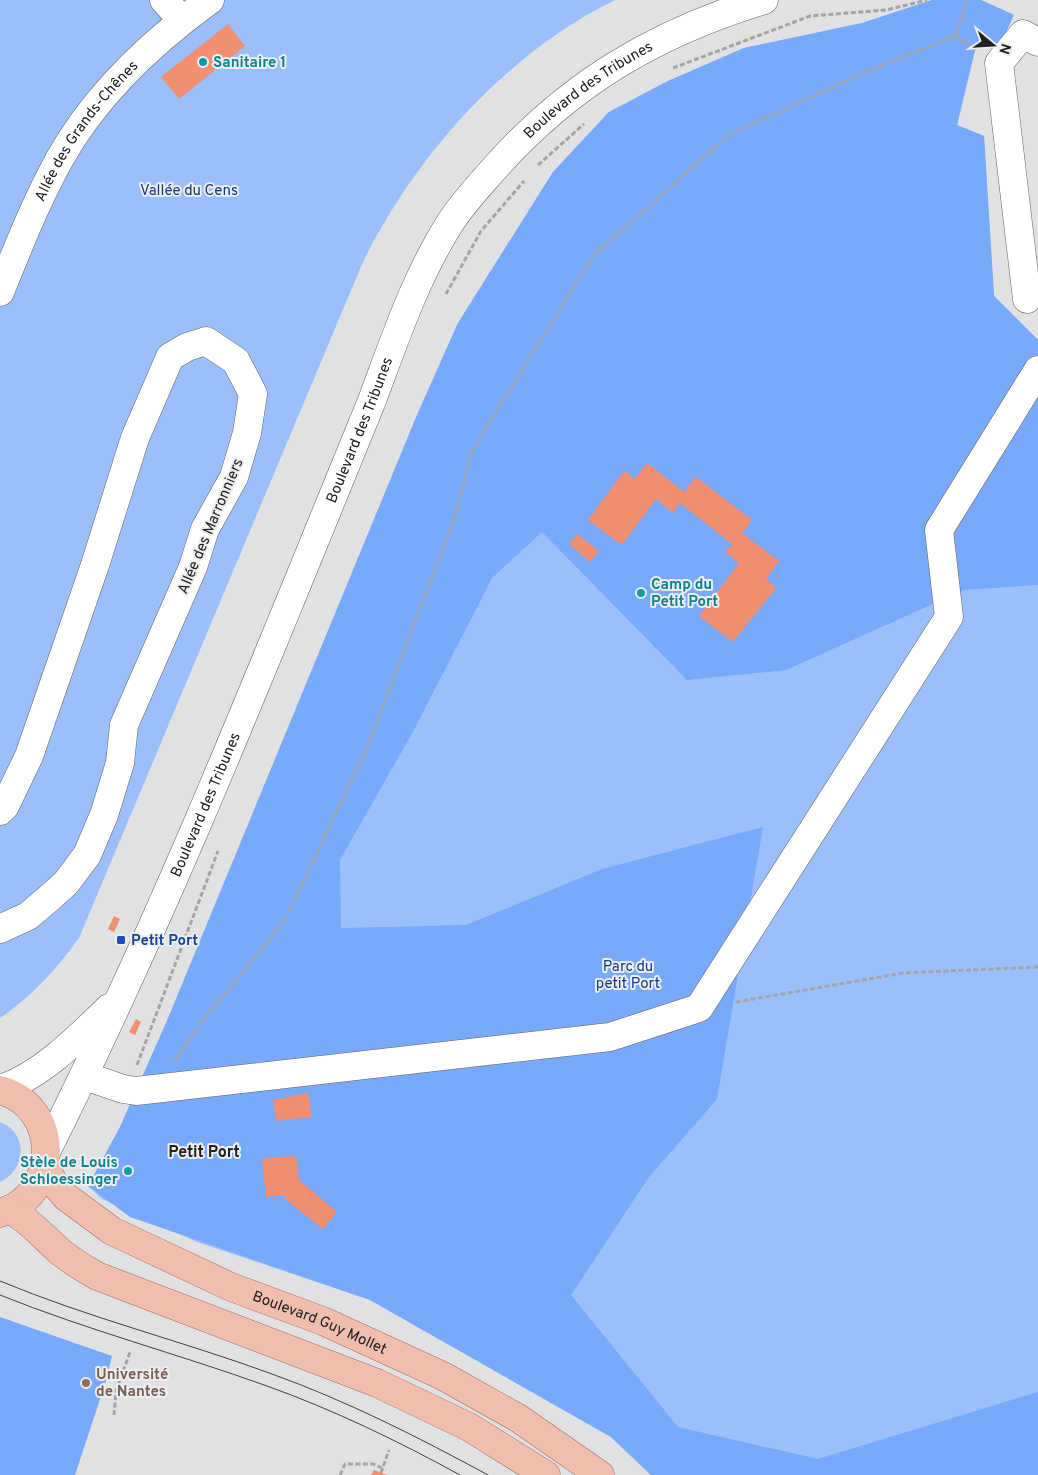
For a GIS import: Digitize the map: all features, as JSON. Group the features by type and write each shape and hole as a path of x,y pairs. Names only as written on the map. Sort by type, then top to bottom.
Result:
{"main road":[{"name":"Boulevard Guy Mollet","path":"0,1090 15,1096 33,1112 42,1127 46,1159 54,1183 66,1197 112,1231 231,1287 323,1321 443,1376 518,1418 600,1475"},
{"path":"5,1211 22,1202 32,1192 40,1180 46,1159"},
{"path":"5,1211 26,1218 75,1264 97,1276 377,1383 469,1427 546,1475"}],"street":[{"path":"164,0 182,20"},
{"name":"Allée des Grands-Chênes","path":"0,292 22,236 60,159 112,87 182,20 210,0"},
{"name":"Boulevard des Tribunes","path":"46,1159 85,1076 117,1000 161,911 371,403 399,328 426,267 450,223 517,143 591,80 664,38 736,9 764,0"},
{"path":"1038,42 1023,34 1000,62 1027,299 1038,282"},
{"name":"Allée des Marronniers","path":"0,811 5,806 29,756 95,564 135,438 170,357 187,347 206,341 236,361 253,394 247,433 234,478 205,529 193,567 124,725 120,763 104,815 87,855 66,883 48,900 28,916 0,929"},
{"path":"85,1076 123,1089 154,1088 610,1037 698,1008 949,617 939,530 1038,370"},
{"name":"Boulevard des Tribunes","path":"0,1090 20,1081 67,1047 117,1000"}],"path":[{"path":"667,70 810,16 886,10 927,0"},
{"path":"154,1088 205,1018 285,920 366,750 456,514 472,450 594,255 730,134 868,71 955,36 967,0"},
{"path":"533,170 590,120"},
{"path":"442,300 481,231 526,178"},
{"path":"123,1089 133,1074 218,850"},
{"path":"698,1008 903,973 1038,967"},
{"path":"114,1415 116,1391 130,1352"},
{"path":"381,1472 389,1450"},
{"path":"340,1475 345,1464 373,1464 382,1468"}],"green space":[{"name":"Vallée du Cens","path":"0,0 615,0 577,21 540,46 506,74 444,138 392,210 370,248 360,270 79,938 43,982 0,1018"},
{"name":"Parc du petit Port","path":"932,0 981,0 1014,15 976,46 957,125 984,136 994,296 1038,340 1038,1475 651,1475 611,1437 370,1300 197,1242 102,1199 88,1186 120,1127 169,1016 417,415 458,323 553,172 609,112 668,81 744,48 862,23"},
{"name":"Parc du petit Port","path":"932,0 981,0 1014,15 998,50 976,46 957,125 984,136 994,296 1038,340 1038,585 964,590 786,670 687,680 542,532 492,578 415,728 340,860 341,928 466,925 602,869 763,827 717,1099 649,1177 571,1295 678,1427 818,1459 1038,1392 1038,1475 651,1475 611,1437 370,1300 130,1217 88,1186 120,1127 169,1016 417,415 458,323 553,172 609,112 668,81 744,48 862,23"},
{"path":"0,1122 16,1134 21,1152 15,1169 0,1182"},
{"path":"0,1317 112,1356 106,1381 75,1475 0,1475"}],"building":[{"name":"Sanitaire 1","path":"228,24 245,46 179,99 161,77"},
{"path":"647,463 684,492 696,477 752,520 742,533 779,561 766,579 776,588 733,642 699,616 739,563 725,552 732,544 680,503 673,513 656,499 622,545 588,520 624,471 635,479"},
{"path":"577,534 599,551 590,562 569,544"},
{"path":"114,916 120,919 114,932 108,929"},
{"path":"136,1019 141,1022 135,1035 129,1032"},
{"path":"308,1093 312,1117 276,1121 273,1100"},
{"path":"296,1156 299,1180 337,1212 323,1229 284,1198 286,1195 266,1197 262,1158"},
{"path":"374,1470 387,1475 371,1475"}],"tram line":[{"path":"0,1281 101,1318 238,1362 328,1396 382,1420 488,1475"},
{"path":"0,1295 33,1308 292,1395 365,1427 460,1475"}],"place":[{"name":"Sanitaire 1","path":"203,62"},
{"name":"Camp du Petit Port","path":"641,593"},
{"name":"Petit Port","path":"121,940"},
{"name":"Stèle de Louis Schloessinger","path":"128,1171"},
{"name":"Université de Nantes","path":"86,1383"}],"district":[{"name":"Petit Port","path":"204,1151"}]}
